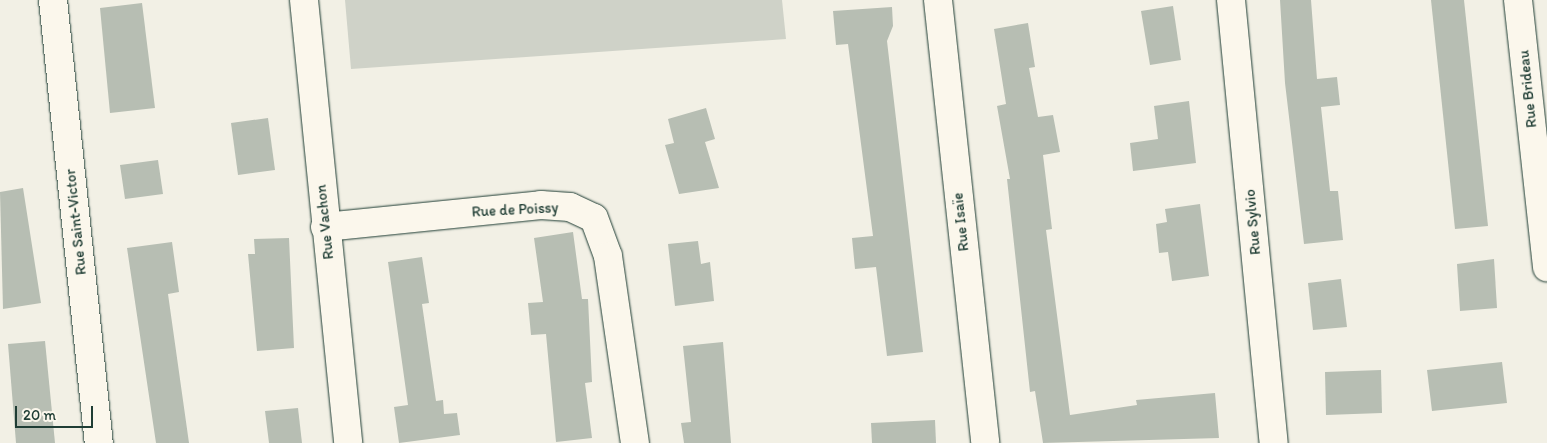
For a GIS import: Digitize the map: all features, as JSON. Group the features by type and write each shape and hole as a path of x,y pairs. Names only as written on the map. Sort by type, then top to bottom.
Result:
{"street":[{"name":"Rue Saint-Victor","path":"53,0 99,443"},
{"name":"Rue Vachon","path":"304,0 325,227 348,443"},
{"name":"Rue Isaïe","path":"938,0 985,443"},
{"name":"Rue Sylvio","path":"1231,0 1274,443"},
{"name":"Rue Brideau","path":"1518,0 1547,267"},
{"name":"Rue de Poissy","path":"325,227 540,205 570,207 594,218 608,256 635,443"}],"shaded area":[{"path":"345,0 782,0 786,39 351,69"}],"building":[{"path":"1280,0 1311,0 1317,79 1337,77 1340,105 1321,107 1330,191 1338,191 1343,240 1304,244 1285,83"},
{"path":"1431,0 1464,0 1488,226 1455,229"},
{"path":"142,3 155,108 110,113 100,8"},
{"path":"1173,6 1181,60 1150,65 1141,11"},
{"path":"892,7 893,26 887,41 923,352 887,356 876,267 855,269 852,238 873,236 848,44 836,45 833,11"},
{"path":"1028,23 1035,67 1029,68 1038,117 1053,115 1060,152 1043,155 1052,229 1046,230 1070,415 1137,405 1136,400 1215,393 1219,438 1043,443 1035,391 1030,392 1007,179 1010,179 997,106 1006,104 994,29"},
{"path":"1189,101 1196,163 1133,171 1130,143 1158,139 1154,106"},
{"path":"706,108 715,139 705,142 719,188 679,194 665,145 674,143 668,119"},
{"path":"268,118 275,170 238,175 231,123"},
{"path":"158,160 163,194 125,199 120,165"},
{"path":"23,188 41,303 3,309 0,192"},
{"path":"1200,204 1209,276 1172,281 1168,252 1159,253 1156,224 1167,222 1165,209"},
{"path":"573,232 582,299 588,299 592,382 585,383 592,438 556,442 546,334 531,335 528,303 543,302 534,238"},
{"path":"289,238 294,348 257,351 248,254 255,254 254,239"},
{"path":"698,241 701,264 710,262 714,301 675,306 668,244"},
{"path":"172,242 179,292 168,294 189,443 156,443 127,248"},
{"path":"422,257 429,303 422,304 436,401 443,400 444,414 457,413 460,435 399,443 394,407 408,405 388,262"},
{"path":"1494,259 1497,308 1460,311 1457,264"},
{"path":"1341,279 1347,327 1313,330 1308,283"},
{"path":"45,341 55,443 16,443 8,344"},
{"path":"723,342 731,443 684,443 681,423 691,422 683,346"},
{"path":"1502,362 1507,403 1432,411 1427,370"},
{"path":"1381,370 1382,413 1326,415 1325,372"},
{"path":"298,408 302,443 269,443 265,411"},
{"path":"935,420 936,443 872,443 871,423"}]}
